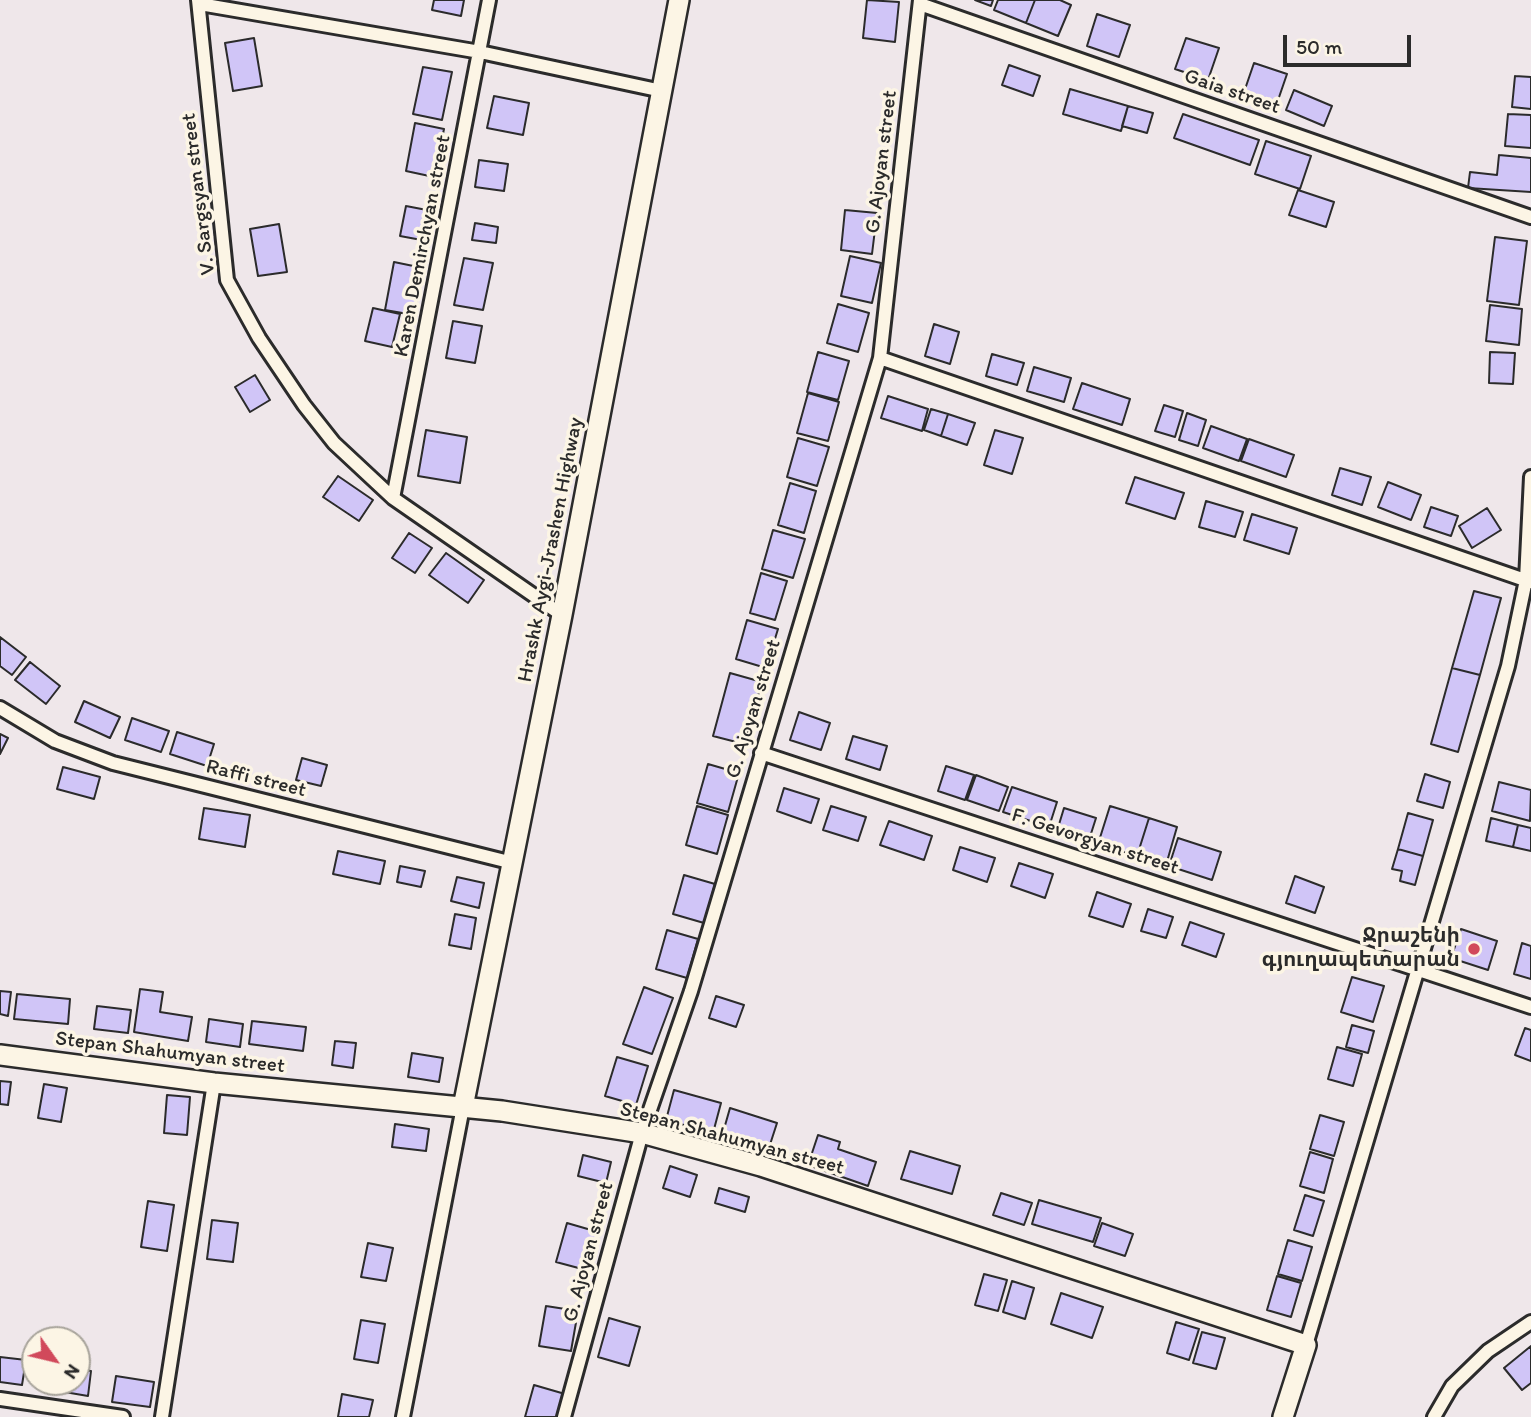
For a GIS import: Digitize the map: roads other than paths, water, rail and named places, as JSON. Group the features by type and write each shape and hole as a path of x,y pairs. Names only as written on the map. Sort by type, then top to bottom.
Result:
{"main road":[{"name":"Hrashk Aygi-Jrashen Highway","path":"463,1107 562,615 679,0"},
{"name":"Stepan Shahumyan street","path":"0,1055 214,1083 502,1111 642,1133 761,1166 1306,1345"},
{"path":"1283,1417 1306,1345"}],"street":[{"name":"Karen Demirchyan street","path":"393,498 489,0"},
{"path":"199,2 480,52 662,91"},
{"name":"V. Sargsyan street","path":"199,2 200,41 227,280 258,338 334,443 393,498 562,615"},
{"name":"Gaia street","path":"920,2 1531,217"},
{"name":"G. Ajoyan street","path":"564,1417 642,1133 691,992 880,358 920,2"},
{"path":"880,358 1528,581"},
{"path":"1306,1345 1508,666 1528,581 1531,477"},
{"name":"Raffi street","path":"0,708 55,741 113,763 513,863"},
{"name":"F. Gevorgyan street","path":"761,753 1531,1007"},
{"path":"162,1417 214,1083"},
{"path":"403,1417 463,1107"},
{"path":"1434,1417 1452,1386 1488,1350 1531,1322"},
{"path":"0,1399 123,1417"}],"place":[{"name":"Ջրաշենի գյուղապետարան","path":"1474,949"}]}
